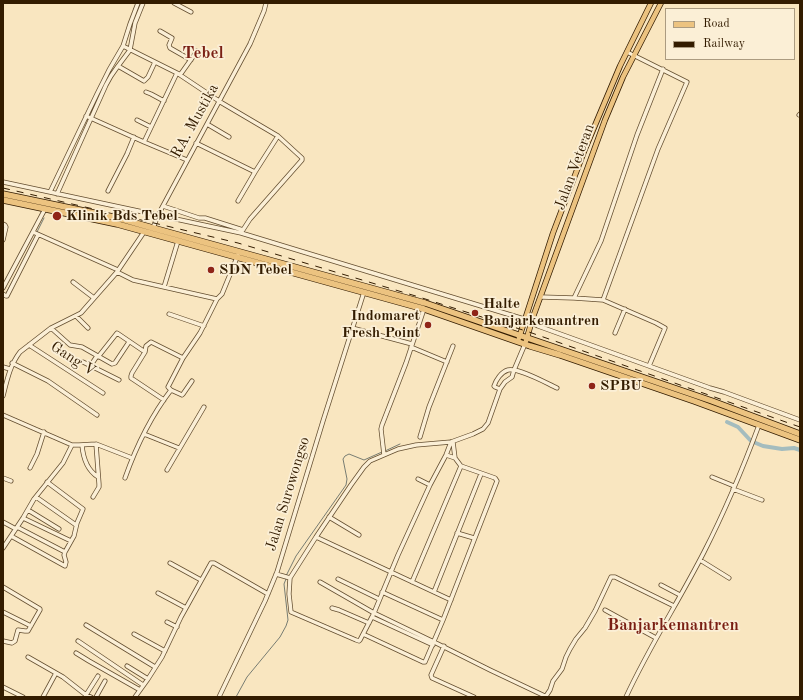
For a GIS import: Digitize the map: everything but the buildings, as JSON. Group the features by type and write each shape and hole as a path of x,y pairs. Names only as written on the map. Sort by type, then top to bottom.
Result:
{"highway":[{"path":"3,194 118,218 424,309 517,342 560,355 694,401 800,440"},
{"path":"3,200 117,224 178,241 239,254 425,302 712,401 800,434"}],"main road":[{"name":"Jalan Veteran","path":"517,342 553,233 598,117 651,3"},
{"name":"Jalan Veteran","path":"526,344 541,297 605,120 623,77 661,3"},
{"path":"553,233 563,238"}],"street":[{"path":"54,193 109,70 127,48 130,24 138,3"},
{"path":"54,193 88,117 127,48 143,3"},
{"path":"174,3 191,12"},
{"name":"RA. Mustika","path":"153,228 158,215 250,44 266,3"},
{"path":"160,32 172,38 169,47 190,60"},
{"path":"127,48 178,74 278,136 302,158 250,219 242,231"},
{"path":"144,142 178,74 197,51"},
{"path":"603,300 658,149 688,82 627,52"},
{"path":"118,66 144,81 148,77 155,62"},
{"path":"574,298 600,243 637,135 663,69"},
{"path":"146,92 164,101"},
{"path":"88,117 188,160"},
{"path":"137,120 151,127"},
{"path":"206,124 228,137"},
{"path":"238,201 278,136"},
{"path":"108,191 134,137"},
{"path":"196,143 255,172"},
{"path":"3,182 242,231"},
{"path":"163,206 524,319 538,326 800,420"},
{"path":"4,295 7,296 12,280 24,258 44,209"},
{"path":"3,224 6,227 3,240"},
{"path":"3,396 12,363 20,352 51,328 81,313 117,271 144,232"},
{"path":"3,288 12,280 35,233"},
{"path":"35,233 133,280 217,298"},
{"path":"164,287 178,241"},
{"path":"192,381 182,395 168,387 183,358 204,326 217,298 222,294 239,254"},
{"path":"73,282 94,298"},
{"name":"Jalan Surowongso","path":"219,697 276,574 364,292"},
{"path":"541,297 603,300 665,328 649,366"},
{"path":"383,453 381,429 406,363 424,309"},
{"path":"615,332 625,309"},
{"path":"168,314 204,326"},
{"path":"76,316 88,328"},
{"path":"51,328 70,345 82,347 111,364 114,364 129,342"},
{"path":"352,328 412,346 447,362"},
{"path":"91,365 116,333 145,352"},
{"path":"164,400 131,378 132,373 145,352 147,344 150,342 183,358"},
{"path":"452,442 430,485 373,615 360,640 357,641 291,612 287,577 364,467 370,461 383,453 416,445 452,442 483,429 488,423 498,388 512,377 512,372 526,344"},
{"name":"Gang V","path":"29,345 103,393"},
{"path":"420,437 429,407 453,346"},
{"path":"84,362 119,380"},
{"path":"12,363 48,381 97,415"},
{"path":"3,367 10,369"},
{"path":"498,388 495,384 504,372 529,375 557,388"},
{"path":"125,478 132,458 144,434 171,390"},
{"path":"166,470 204,407"},
{"path":"3,415 72,445 96,444 132,458"},
{"path":"626,697 656,638 700,560 729,500 759,424"},
{"path":"30,468 37,454 44,432"},
{"path":"144,434 179,448"},
{"path":"363,634 423,662 425,662 434,643 497,481 495,478 461,466 455,458 452,442"},
{"path":"93,497 98,487 96,444"},
{"path":"3,548 36,497 63,463 72,445"},
{"path":"82,445 83,454 87,465 92,472 98,476"},
{"path":"446,456 455,458"},
{"path":"412,582 461,466"},
{"path":"434,592 481,474"},
{"path":"712,477 762,500"},
{"path":"3,478 11,481"},
{"path":"418,479 430,485"},
{"path":"11,536 64,566 66,562 64,555 65,552 74,536 76,525 83,511 82,508 47,482"},
{"path":"36,497 76,525"},
{"path":"28,510 59,528"},
{"path":"329,517 359,535"},
{"path":"23,518 71,541"},
{"path":"3,522 65,552"},
{"path":"457,533 474,538"},
{"path":"316,537 451,600"},
{"path":"700,560 730,578"},
{"path":"170,563 201,580"},
{"path":"135,697 165,651 209,564 214,563 268,594"},
{"path":"276,574 287,577"},
{"path":"320,582 373,615 434,643 444,646 545,696 550,690 553,681 562,669 566,657 576,639 585,628 595,611 611,577 615,577 674,606"},
{"path":"338,579 379,599"},
{"path":"661,585 680,596"},
{"path":"3,587 40,610 27,631 18,630 14,642 10,643 3,641"},
{"path":"382,592 443,620"},
{"path":"158,593 186,608"},
{"path":"332,608 369,623"},
{"path":"605,610 656,638"},
{"path":"3,612 31,626"},
{"path":"167,622 176,627"},
{"path":"86,625 155,667"},
{"path":"134,634 165,651"},
{"path":"78,641 143,685"},
{"path":"444,646 431,676 432,678 474,697"},
{"path":"76,653 140,690"},
{"path":"28,656 91,697"},
{"path":"127,666 148,679"},
{"path":"43,697 56,673"},
{"path":"86,694 98,676"},
{"path":"96,697 105,681"},
{"path":"3,687 23,697"}],"waterway":[{"path":"37,232 44,218"},
{"path":"3,299 19,269"},
{"path":"727,422 738,427 751,441 763,446 782,449 794,448 800,450"},
{"path":"385,451 400,444"},
{"path":"286,576 296,556 346,485 347,479 343,459 345,456 349,454 364,460 382,452"},
{"path":"236,697 247,677 280,637 286,626 288,620 284,584 286,579"}],"railway":[{"path":"3,188 238,243 419,297 529,332 800,427"}],"place":[{"name":"Klinik Bds Tebel","path":"57,216"},
{"name":"SDN Tebel","path":"211,270"},
{"name":"Halte Banjarkemantren","path":"475,313"},
{"name":"Indomaret Fresh Point","path":"428,325"},
{"name":"SPBU","path":"592,386"}],"district":[{"name":"Tebel","path":"203,54"},
{"name":"Banjarkemantren","path":"673,626"}]}
